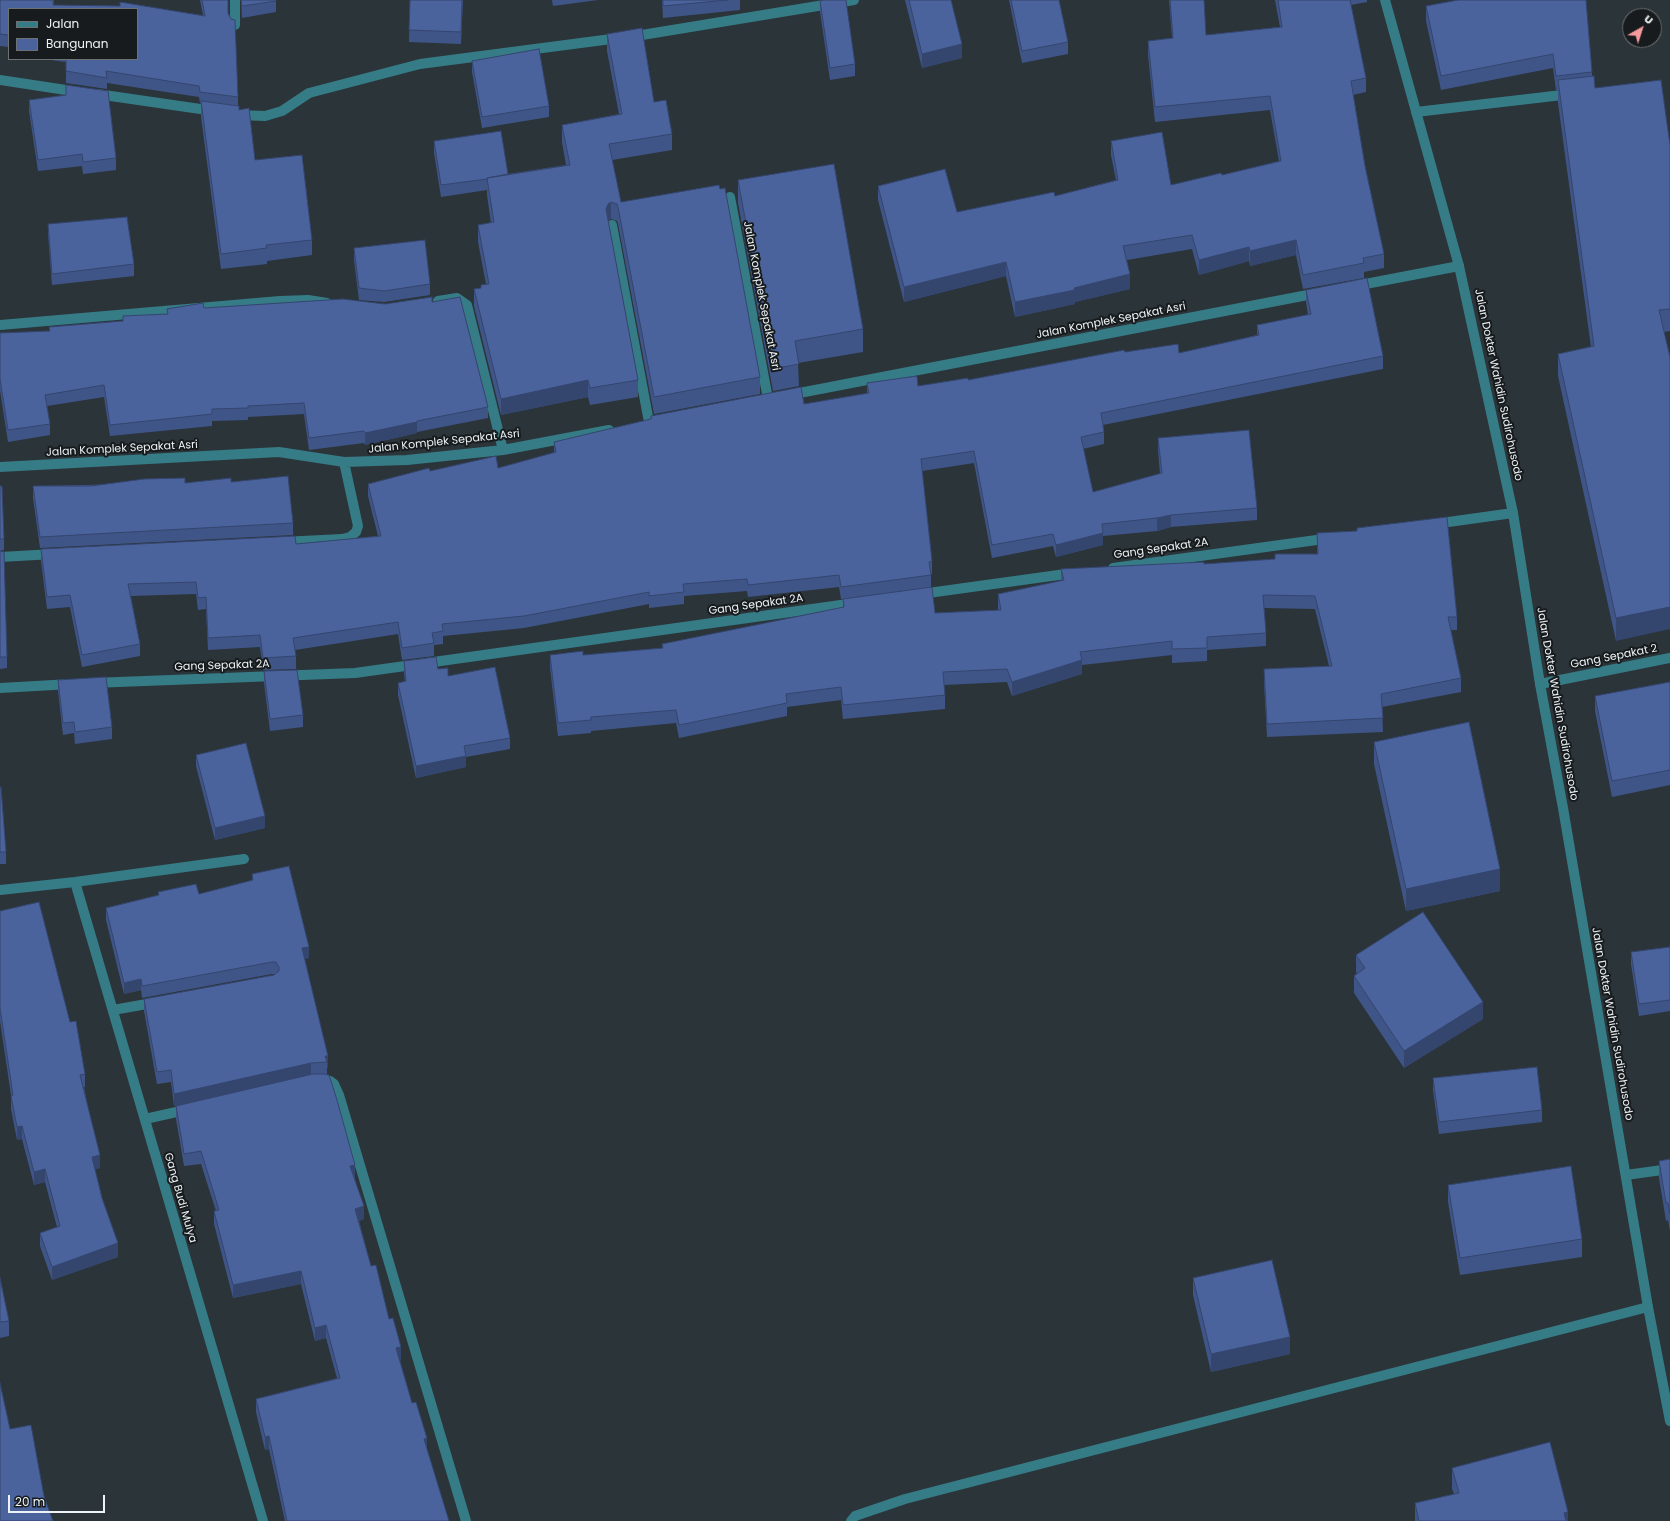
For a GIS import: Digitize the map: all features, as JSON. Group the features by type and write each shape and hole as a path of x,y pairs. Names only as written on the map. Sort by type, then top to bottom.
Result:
{"street":[{"path":"235,0 235,25"},
{"path":"0,80 233,115 265,116 282,111 309,93 420,64 642,35 854,0"},
{"name":"Jalan Dokter Wahidin Sudirohusodo","path":"1385,0 1459,266 1513,513 1540,684 1563,808 1648,1307 1670,1421"},
{"path":"1416,112 1581,93"},
{"name":"Jalan Komplek Sepakat Asri","path":"730,197 764,400 1327,291"},
{"path":"612,224 649,422"},
{"path":"1343,288 1459,266"},
{"path":"426,303 457,298 467,305 503,450"},
{"path":"0,324 280,301 308,300 336,304"},
{"name":"Jalan Komplek Sepakat Asri","path":"0,467 279,452 344,462 407,460 503,450 618,428"},
{"path":"273,542 342,539 350,537 356,532 358,526 344,462"},
{"path":"1426,525 1513,513"},
{"name":"Gang Sepakat 2A","path":"1102,569 1339,537"},
{"path":"0,557 62,554"},
{"path":"912,595 1086,571"},
{"name":"Gang Sepakat 2A","path":"0,688 103,682 355,673 865,602"},
{"name":"Gang Sepakat 2","path":"1540,684 1670,658"},
{"path":"0,890 75,882 244,859"},
{"name":"Gang Budi Mulya","path":"75,882 263,1521"},
{"path":"113,1010 166,1000"},
{"path":"312,1081 330,1081 334,1084 339,1095 466,1521"},
{"path":"145,1119 198,1107"},
{"path":"1626,1175 1670,1168"},
{"path":"851,1521 855,1516 905,1499 1648,1307"}],"building":[{"path":"0,0 53,0 53,5 120,6 120,2 205,16 202,0 228,0 228,13 231,19 235,20 238,97 200,92 199,86 106,71 107,78 66,71 66,60 138,60 138,8 8,8 8,35 0,34"},
{"path":"241,0 276,0 276,1 242,6"},
{"path":"410,0 462,0 461,32 409,30"},
{"path":"663,0 728,0 663,6"},
{"path":"846,0 855,64 830,68 820,1"},
{"path":"909,0 951,0 962,44 922,54"},
{"path":"1011,0 1059,0 1068,42 1022,51"},
{"path":"1170,0 1204,0 1206,35 1282,27 1278,0 1350,0 1366,78 1351,81 1365,166 1384,254 1363,258 1364,263 1303,275 1296,240 1250,251 1249,247 1199,260 1192,235 1123,246 1130,274 1074,288 1075,290 1015,302 1006,262 904,287 878,186 945,169 957,212 1054,192 1055,196 1118,180 1111,141 1162,132 1171,185 1281,161 1270,96 1155,107 1148,41 1173,38"},
{"path":"1458,0 1586,0 1592,72 1556,76 1553,54 1441,76 1426,6"},
{"path":"642,28 654,102 666,100 672,134 609,144 621,202 719,185 720,189 725,188 760,377 654,397 618,207 617,204 611,202 608,204 606,209 638,380 590,388 588,380 501,399 474,289 481,288 481,285 489,284 478,225 494,222 487,178 570,165 562,125 622,114 607,34"},
{"path":"539,49 549,106 482,117 472,61"},
{"path":"1594,76 1595,88 1661,80 1670,145 1670,309 1659,310 1670,357 1670,607 1616,618 1558,354 1594,346 1558,80"},
{"path":"66,85 108,91 116,158 83,162 82,154 38,160 29,100 66,95"},
{"path":"201,101 239,106 239,110 249,108 255,160 302,155 312,240 266,245 267,248 221,254"},
{"path":"501,131 508,174 487,179 441,185 434,141"},
{"path":"834,164 863,329 795,341 799,364 773,369 738,180"},
{"path":"127,217 134,264 52,274 48,224"},
{"path":"425,240 430,284 384,291 359,288 354,248"},
{"path":"1367,278 1383,356 1101,413 1104,432 1081,437 1093,492 1162,473 1158,438 1249,430 1257,508 1171,515 1102,524 1103,533 1056,545 1053,534 992,545 974,451 921,459 932,561 929,562 931,575 841,587 839,575 748,585 747,579 683,584 684,592 649,596 649,592 524,616 442,624 443,631 432,633 434,643 402,648 398,622 293,638 296,656 263,658 260,635 208,638 206,597 198,598 196,582 128,584 140,644 82,655 70,595 47,597 41,549 295,536 296,544 381,536 368,484 429,468 430,471 496,456 498,468 556,452 554,442 651,419 651,416 801,387 804,404 869,393 867,383 917,376 918,386 968,378 968,380 1124,350 1125,352 1178,344 1179,353 1259,335 1257,325 1311,314 1306,290"},
{"path":"432,297 432,302 460,297 488,407 365,433 364,431 309,438 304,403 248,406 248,408 212,409 212,414 110,425 104,385 45,395 50,424 8,430 0,379 0,333 50,331 49,327 123,321 123,316 168,314 167,309 203,303 204,308 343,299 385,304"},
{"path":"288,476 293,523 40,537 33,486 91,486 144,479 185,478 185,483 231,478 231,482"},
{"path":"0,486 2,486 4,539 0,539"},
{"path":"1447,517 1457,617 1448,617 1461,678 1381,694 1383,718 1267,724 1264,669 1332,666 1315,596 1263,595 1266,633 1207,637 1207,648 1172,649 1172,641 1080,652 1082,660 1012,682 1007,669 943,672 945,695 843,705 841,687 786,694 787,703 679,725 676,710 591,717 591,720 558,723 550,655 583,651 583,655 663,648 662,644 844,607 843,599 932,587 935,613 1001,610 998,594 1064,580 1061,569 1204,562 1204,564 1275,559 1275,554 1318,554 1317,533 1357,531 1357,528"},
{"path":"0,551 4,552 7,657 0,657"},
{"path":"436,657 438,669 448,668 448,676 495,667 510,738 464,746 466,756 416,766 398,683 406,681 404,661"},
{"path":"297,670 303,715 270,719 264,671"},
{"path":"106,677 112,727 75,732 74,722 63,723 58,680"},
{"path":"1670,682 1670,770 1612,781 1595,696"},
{"path":"1469,722 1500,869 1406,889 1374,742"},
{"path":"246,743 265,816 215,828 196,755"},
{"path":"1,787 6,852 0,852"},
{"path":"289,866 309,947 302,948 328,1056 325,1056 327,1062 311,1063 174,1094 171,1070 157,1072 144,999 274,975 279,971 279,967 276,962 272,962 142,986 141,979 124,983 106,908 159,895 158,892 196,884 199,894 253,880 252,874"},
{"path":"39,902 70,1022 76,1021 85,1074 80,1075 100,1155 92,1157 102,1198 118,1243 52,1267 40,1233 60,1226 45,1169 34,1172 22,1126 17,1127 11,1096 13,1095 0,1008 0,911"},
{"path":"1423,912 1483,1002 1404,1051 1354,976 1365,968 1356,955"},
{"path":"1670,947 1670,1000 1639,1004 1631,952"},
{"path":"1537,1067 1542,1110 1439,1122 1433,1078"},
{"path":"313,1074 329,1075 337,1100 355,1165 350,1166 364,1206 355,1209 371,1266 376,1265 389,1319 393,1318 401,1347 396,1348 412,1403 416,1402 427,1438 424,1439 449,1521 287,1521 269,1436 265,1437 256,1399 340,1378 326,1325 315,1328 301,1271 233,1285 214,1211 219,1210 201,1151 184,1154 176,1106"},
{"path":"1670,1159 1670,1214 1668,1203 1666,1203 1659,1161"},
{"path":"1571,1166 1582,1239 1460,1258 1448,1185"},
{"path":"1272,1260 1290,1337 1211,1354 1193,1278"},
{"path":"0,1278 9,1321 0,1322"},
{"path":"0,1383 10,1429 31,1425 44,1496 53,1521 0,1521"},
{"path":"1550,1442 1568,1512 1564,1513 1566,1521 1419,1521 1415,1503 1459,1493 1452,1468"}]}
